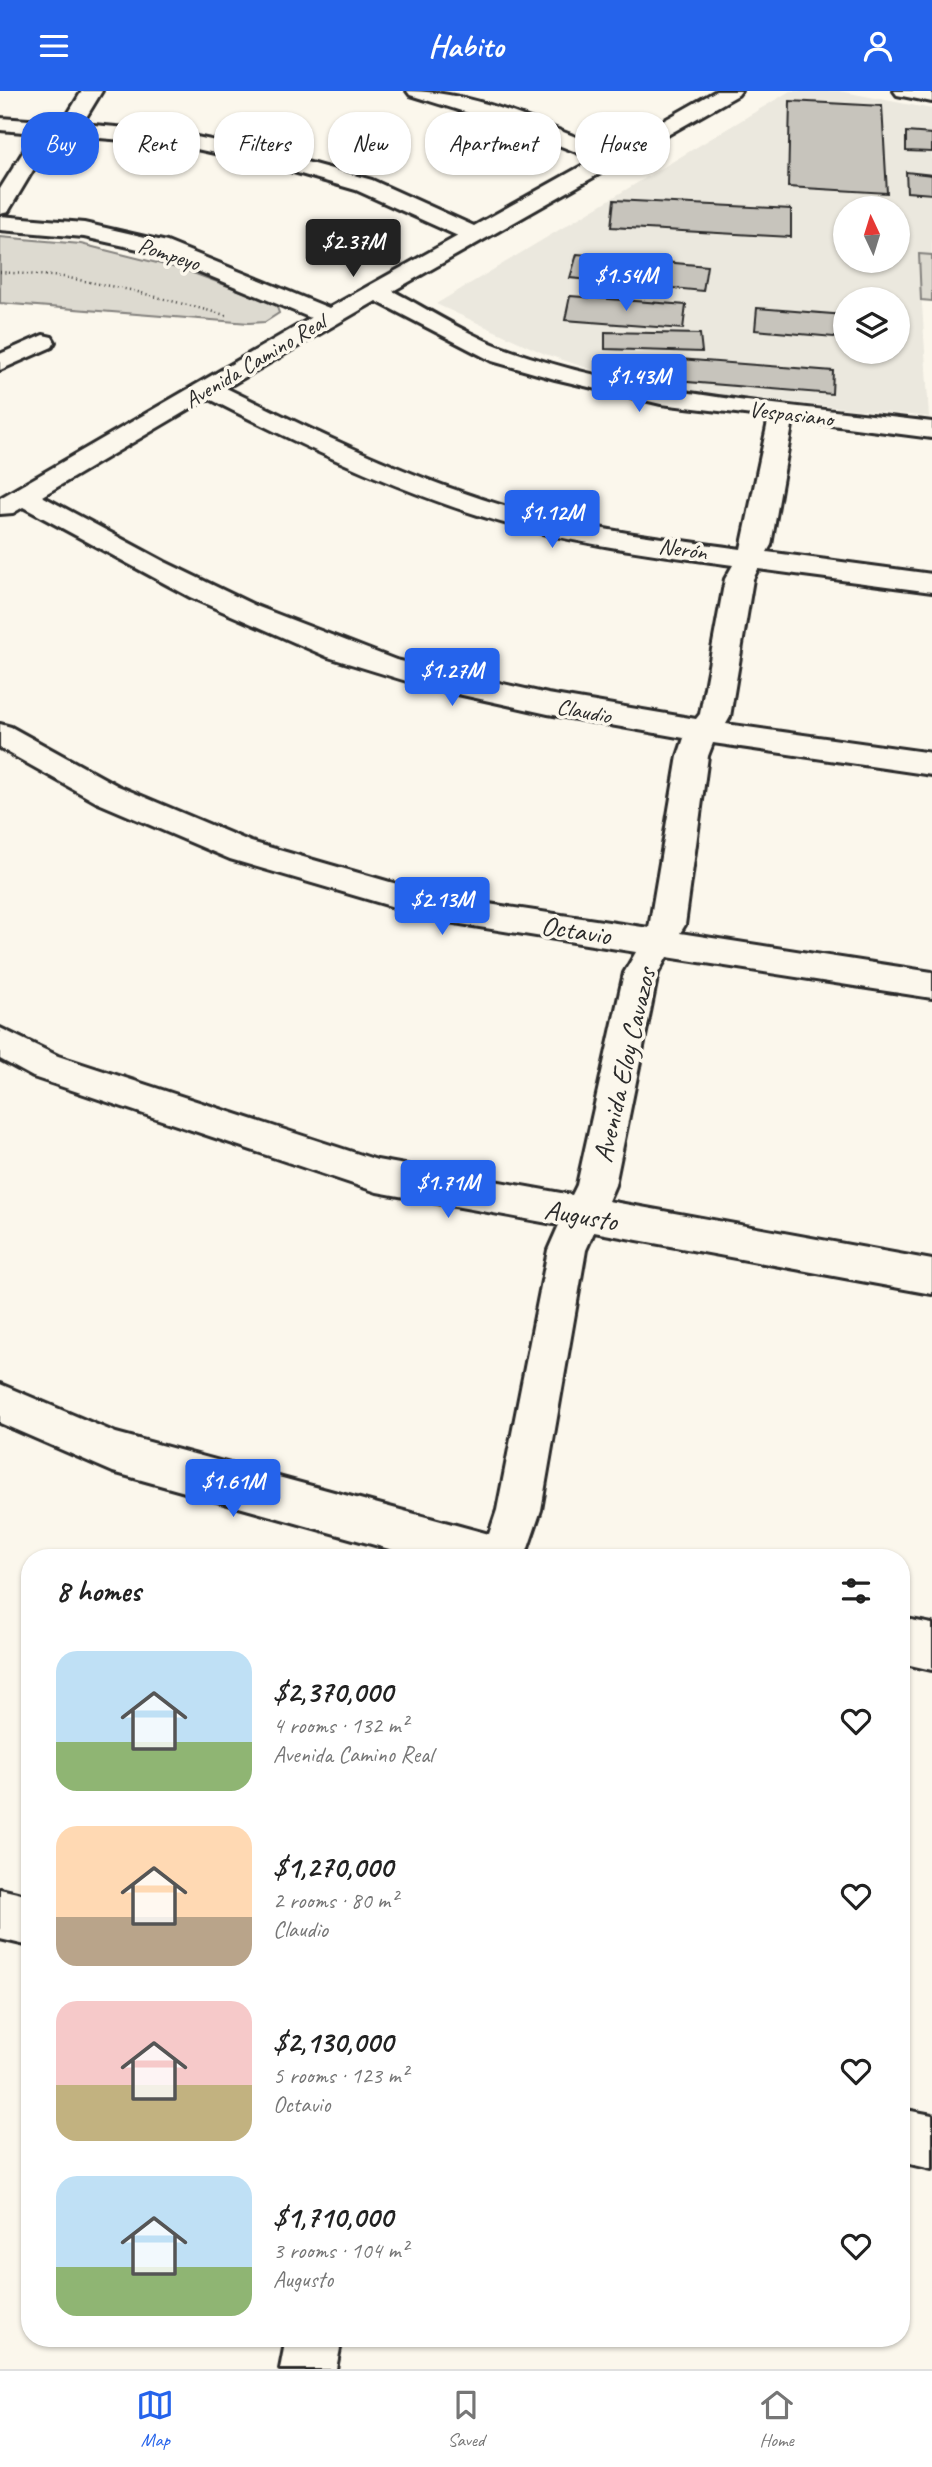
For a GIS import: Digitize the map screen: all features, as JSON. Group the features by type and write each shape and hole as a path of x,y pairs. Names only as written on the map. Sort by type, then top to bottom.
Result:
{"street":[{"path":"80,112 92,91"},
{"path":"416,91 517,122 575,145"},
{"path":"904,91 932,96"},
{"name":"Avenida Camino Real","path":"670,124 724,92"},
{"path":"0,124 21,125"},
{"path":"99,131 173,138 270,157 364,185 477,236"},
{"path":"0,207 21,172"},
{"name":"Avenida Camino Real","path":"11,503 330,317 584,175"},
{"name":"Pompeyo","path":"0,223 84,230 159,247 330,317"},
{"name":"Vespasiano","path":"376,292 501,356 526,363 661,396 932,431"},
{"path":"0,363 43,342"},
{"name":"Nerón","path":"209,389 303,437 380,472 489,510 600,536 749,560 932,583"},
{"name":"Avenida Eloy Cavazos","path":"506,1549 519,1510 567,1250 596,1185 641,973 668,925 693,756 702,732 715,717 739,579 757,545 782,413"},
{"name":"Claudio","path":"11,503 296,633 387,667 559,707 702,732 932,764"},
{"name":"Octavio","path":"0,734 107,794 241,851 442,909 932,985"},
{"name":"Augusto","path":"0,1042 46,1067 377,1177 932,1277"},
{"path":"0,1403 113,1453 464,1549"},
{"path":"910,1642 932,1647"},
{"path":"0,1914 21,1919"},
{"path":"910,2137 932,2142"},
{"path":"308,2369 312,2347"}],"path":[{"path":"0,272 77,279 237,317"}],"shaded area":[{"path":"790,91 839,91 932,109 932,255 919,255 929,417 677,390 617,378 545,354 436,304 650,175 670,175 670,163"},
{"path":"0,237 81,244 185,270 276,304 279,313 265,322 249,323 0,303"},
{"path":"919,254 932,255 932,301 921,300"}],"building":[{"path":"790,101 882,106 887,193 788,187"},
{"path":"906,132 932,134 932,152 906,151"},
{"path":"906,172 932,175 932,194 907,192"},
{"path":"614,200 791,209 791,237 611,227"},
{"path":"577,254 707,266 703,291 570,278"},
{"path":"570,296 686,305 683,329 565,320"},
{"path":"757,308 833,314 833,337 755,330"},
{"path":"605,332 700,334 702,352 605,349"},
{"path":"679,359 833,371 832,394 676,381"}]}
